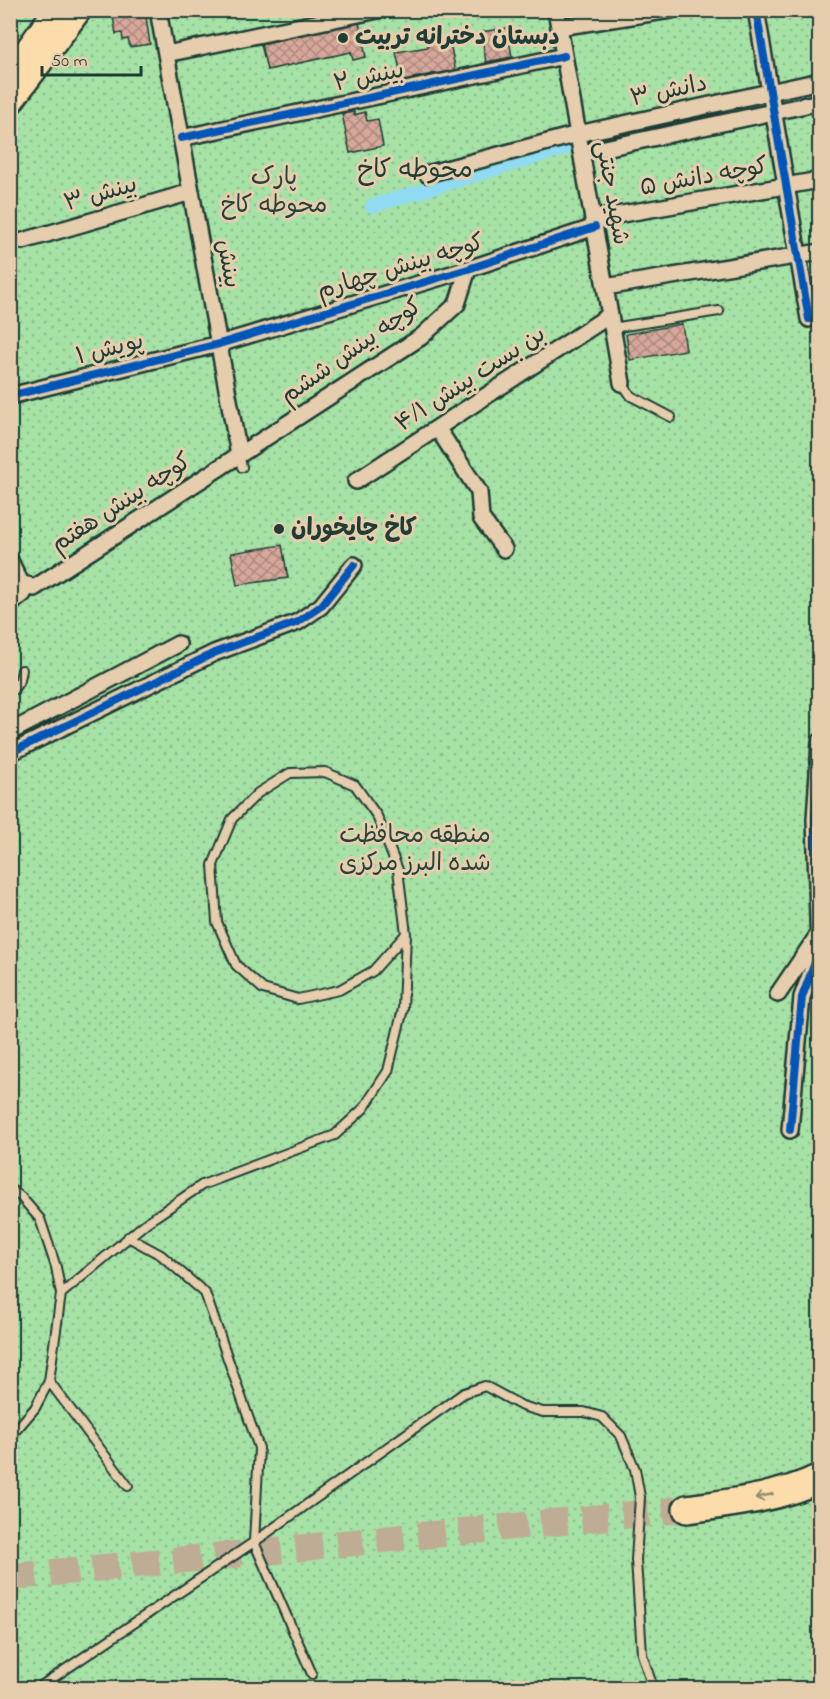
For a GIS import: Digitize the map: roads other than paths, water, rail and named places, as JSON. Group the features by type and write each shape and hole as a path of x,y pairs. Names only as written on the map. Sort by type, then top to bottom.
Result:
{"highway":[{"path":"687,1509 767,1496 808,1484 819,1478"}],"main road":[{"path":"10,73 34,32 55,10"},
{"path":"10,104 80,10"}],"street":[{"name":"بینش","path":"158,10 241,461"},
{"path":"166,54 378,10"},
{"name":"شهید جنتی","path":"556,10 622,383"},
{"path":"559,27 671,10"},
{"path":"756,10 809,320"},
{"name":"بینش ۲","path":"181,138 564,56"},
{"name":"دانش ۳","path":"580,144 819,81"},
{"name":"دانش ۳","path":"580,144 774,112 819,102"},
{"path":"427,174 580,144"},
{"name":"کوچه دانش ۵","path":"594,223 819,180"},
{"name":"بینش ۳","path":"23,241 191,192"},
{"name":"کوچه بینش چهارم","path":"219,344 468,269 594,223"},
{"path":"605,288 819,252"},
{"name":"کوچه بینش ششم","path":"241,461 421,337 457,304 468,269"},
{"name":"بن بست بینش ۴/۱","path":"356,481 611,322"},
{"name":"پویش ۱","path":"10,396 219,344"},
{"path":"438,429 478,492 481,518 504,549"},
{"name":"کوچه بینش هفتم","path":"28,585 34,588 241,461"},
{"path":"10,561 21,583 28,585 23,594 10,604"},
{"path":"10,753 214,653 298,622 321,606 354,565"},
{"path":"10,732 178,644"},
{"path":"790,1130 802,997 819,951 817,821 819,741"},
{"path":"778,994 818,935"}],"lane":[{"path":"611,322 719,311"},
{"path":"622,383 631,396 671,417"},
{"path":"10,694 20,680 22,670"},
{"path":"61,1294 128,1237 201,1185 335,1135 364,1108 388,1071 403,1009 406,934 398,870 377,816 355,785 325,772 290,773 258,792 232,819 213,865 217,922 236,965 263,989 298,999 339,990 373,971 406,934"},
{"path":"10,1188 40,1219 56,1267 61,1294 49,1381 35,1408 10,1437"},
{"path":"128,1237 161,1255 205,1293 259,1448 255,1542 312,1674"},
{"path":"49,1381 128,1486"},
{"path":"38,1689 255,1542 464,1393 485,1386 522,1406 543,1412 584,1412 602,1417 621,1437 635,1470 640,1497 636,1560 642,1654 652,1689"},
{"path":"10,1681 17,1689"}],"waterway":[{"path":"372,206 572,146 820,93"}],"tunnel":[{"path":"10,1577 687,1509"}],"place":[{"name":"دبستان دخترانه تربیت","path":"343,38"},
{"name":"کاخ چایخوران","path":"279,529"}],"district":[{"name":"محوطه کاخ","path":"415,171"}],"park label":[{"name":"پارک محوطه کاخ","path":"274,192"},
{"name":"منطقه محافظت شده البرز مرکزی","path":"415,850"}]}
